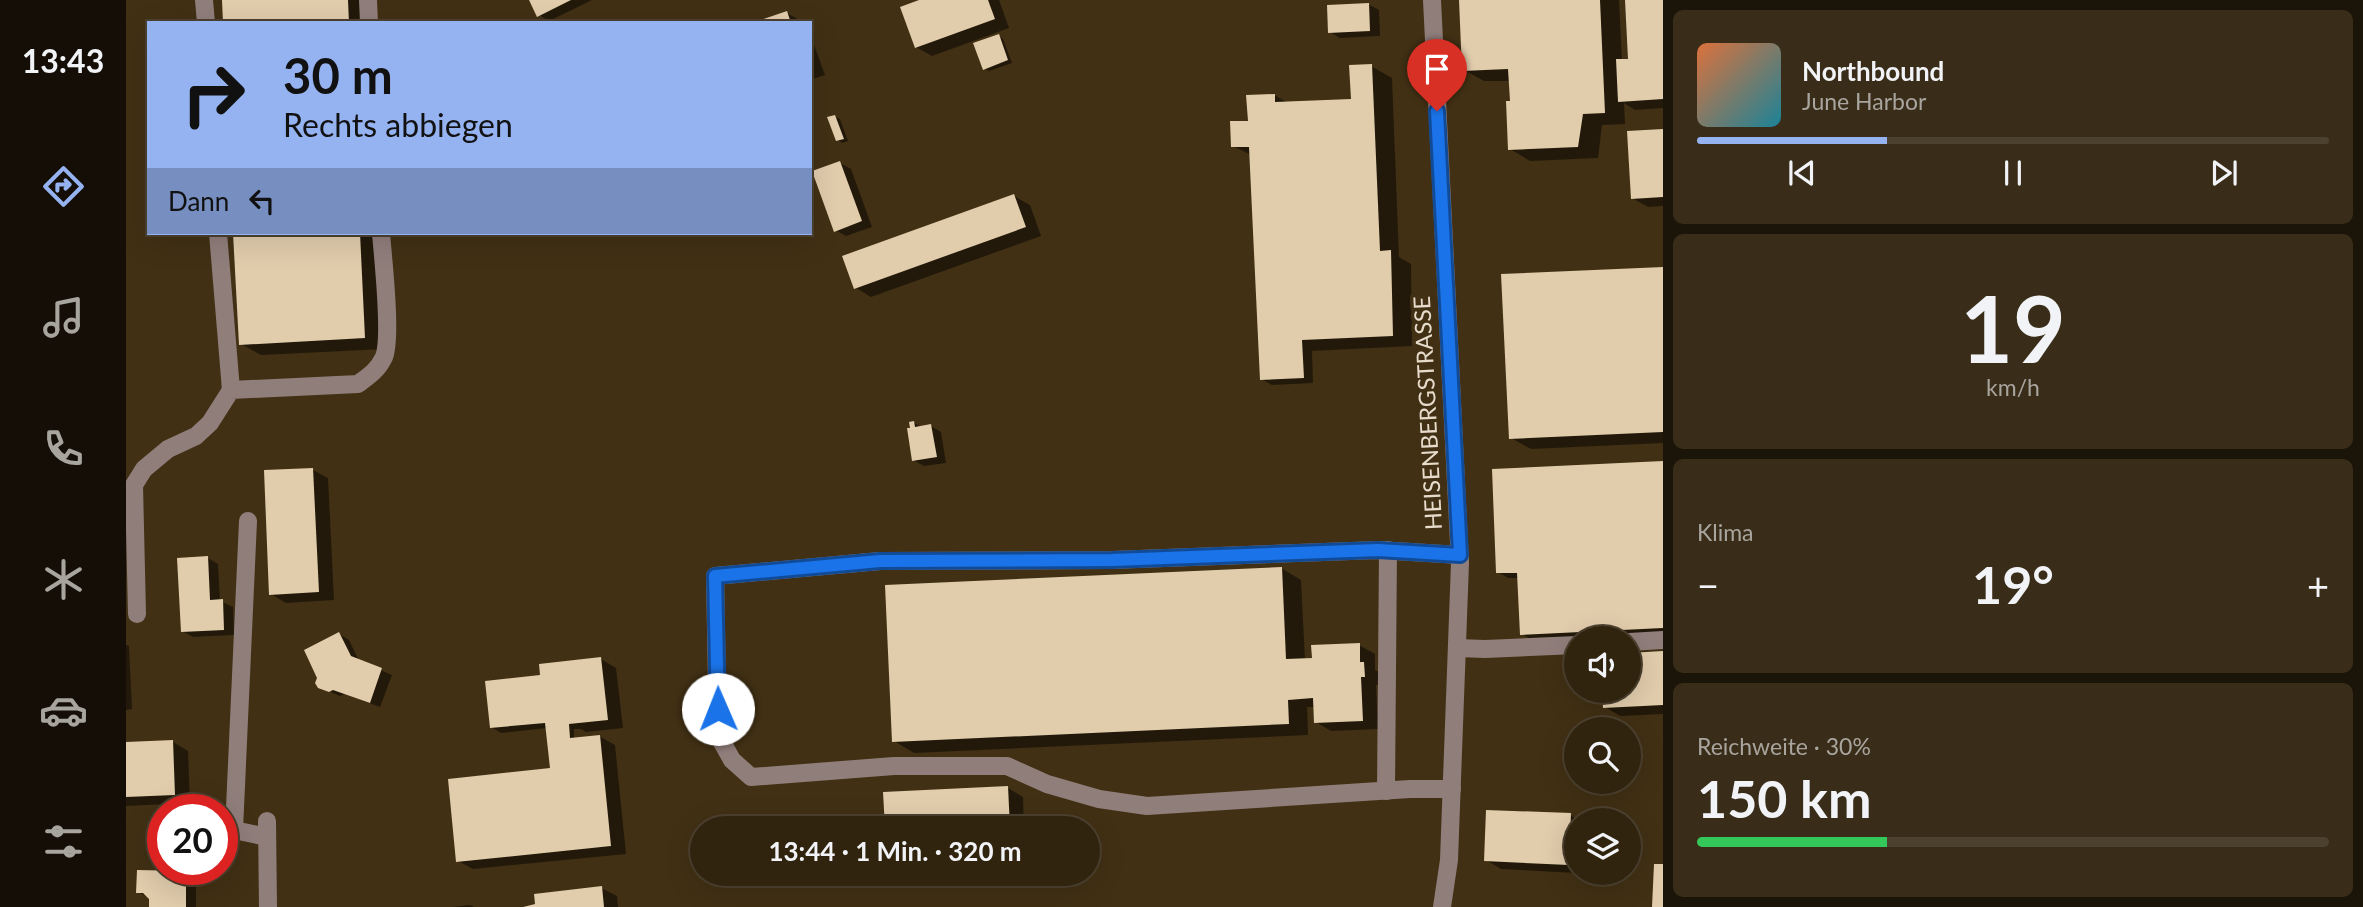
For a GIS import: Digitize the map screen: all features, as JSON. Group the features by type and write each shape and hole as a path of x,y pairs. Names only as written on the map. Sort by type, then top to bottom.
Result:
{"street":[{"path":"204,0 206,21"},
{"path":"368,0 369,21"},
{"name":"HEISENBERGSTRASSE","path":"1432,0 1460,555 1449,860 1443,907"},
{"path":"137,614 134,485 144,469 168,449 196,436 210,423 231,390 218,235"},
{"path":"231,390 358,384 375,373 385,356 387,336 381,235"},
{"path":"248,521 234,830 267,829 268,907"},
{"path":"1387,791 1388,550"},
{"path":"1452,789 1147,806 1099,799 1047,784 1007,766 894,766 751,777 732,760 718,735 715,576 880,561 1112,560 1388,550 1460,555"},
{"path":"1641,641 1663,640"},
{"path":"1457,648 1564,646"}],"building":[{"path":"222,0 348,0 349,21 223,21"},
{"path":"529,0 571,0 537,17"},
{"path":"919,0 988,0 995,19 915,48 900,7"},
{"path":"1459,0 1600,0 1605,113 1583,114 1578,147 1508,150 1508,69 1462,71"},
{"path":"1625,0 1663,0 1663,99 1618,102 1616,59 1628,59"},
{"path":"1369,3 1370,31 1328,33 1327,5"},
{"path":"787,11 790,21 758,21"},
{"path":"999,34 1008,60 983,70 973,43"},
{"path":"1372,64 1380,251 1391,250 1393,336 1302,340 1304,378 1260,380 1249,147 1231,147 1230,121 1248,121 1246,95 1275,94 1275,102 1351,99 1349,65"},
{"path":"835,115 844,139 836,141 827,117"},
{"path":"1663,129 1663,197 1631,199 1627,131"},
{"path":"840,161 862,221 834,232 812,171"},
{"path":"1014,194 1026,227 854,289 842,256"},
{"path":"233,235 360,235 365,338 239,345"},
{"path":"1663,267 1663,432 1509,439 1501,274"},
{"path":"914,421 915,427 931,424 937,457 912,461 907,428 910,428 909,422"},
{"path":"1663,461 1663,628 1564,626 1564,633 1520,635 1517,573 1496,573 1492,469"},
{"path":"313,468 319,592 269,595 264,470"},
{"path":"208,556 210,600 223,599 224,630 181,632 177,558"},
{"path":"1282,567 1286,659 1312,658 1311,645 1360,643 1360,662 1364,662 1365,677 1361,677 1363,721 1314,723 1313,698 1288,700 1289,724 892,742 885,585"},
{"path":"339,632 351,656 382,668 370,703 333,690 329,692 318,688 315,683 317,678 304,650"},
{"path":"1663,651 1663,705 1603,708 1603,703 1641,703 1641,652"},
{"path":"601,657 608,720 569,724 570,738 600,735 611,846 456,862 448,779 550,768 545,723 490,728 485,681 540,675 539,664"},
{"path":"173,740 175,794 126,797 126,742"},
{"path":"1008,786 1009,816 884,816 883,792"},
{"path":"1486,810 1564,813 1564,865 1484,861"},
{"path":"1654,864 1663,864 1663,907 1652,907"},
{"path":"137,870 147,870 147,885 186,885 186,907 149,907 149,899 143,893 136,893"},
{"path":"602,886 604,907 523,907 535,904 534,894"}],"route":[{"path":"718,709 715,576 880,561 1112,560 1378,550 1460,555 1437,111"}]}
